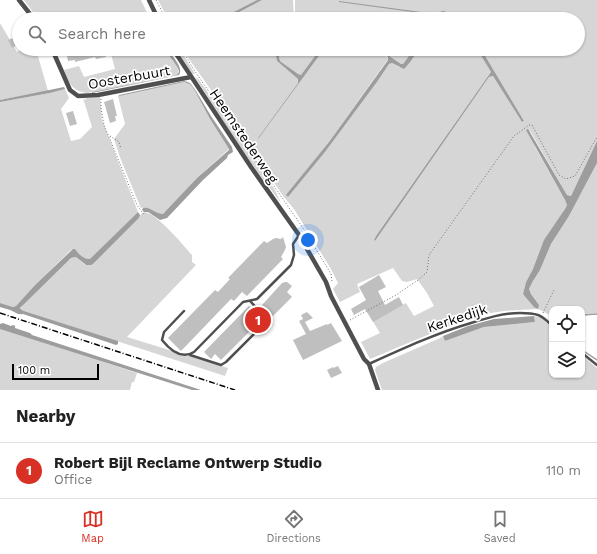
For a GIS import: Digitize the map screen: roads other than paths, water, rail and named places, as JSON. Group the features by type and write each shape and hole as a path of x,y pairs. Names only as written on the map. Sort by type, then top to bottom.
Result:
{"street":[{"path":"19,0 28,12"},
{"path":"149,0 155,12"},
{"name":"Oosterbuurt","path":"55,56 70,90 78,96 101,95 191,77"},
{"name":"Heemstederweg","path":"178,56 251,167 299,235 326,282 331,296 347,322 364,359 370,363 378,390"}],"lane":[{"path":"189,355 194,352 243,302 257,299 291,265 294,255 293,244 299,235"},
{"path":"184,311 164,332 162,340 169,349 178,354 189,355 221,365 226,362 268,320 249,300"},
{"name":"Kerkedijk","path":"370,363 446,331 485,318 514,313 531,313 541,316 549,323"},
{"path":"585,355 597,365"}],"waterway":[{"path":"585,315 597,314"},
{"path":"585,352 597,360"}],"railway":[{"path":"0,313 235,390"}],"place":[{"name":"Robert Bijl Reclame Ontwerp Studio","path":"258,320"}]}
